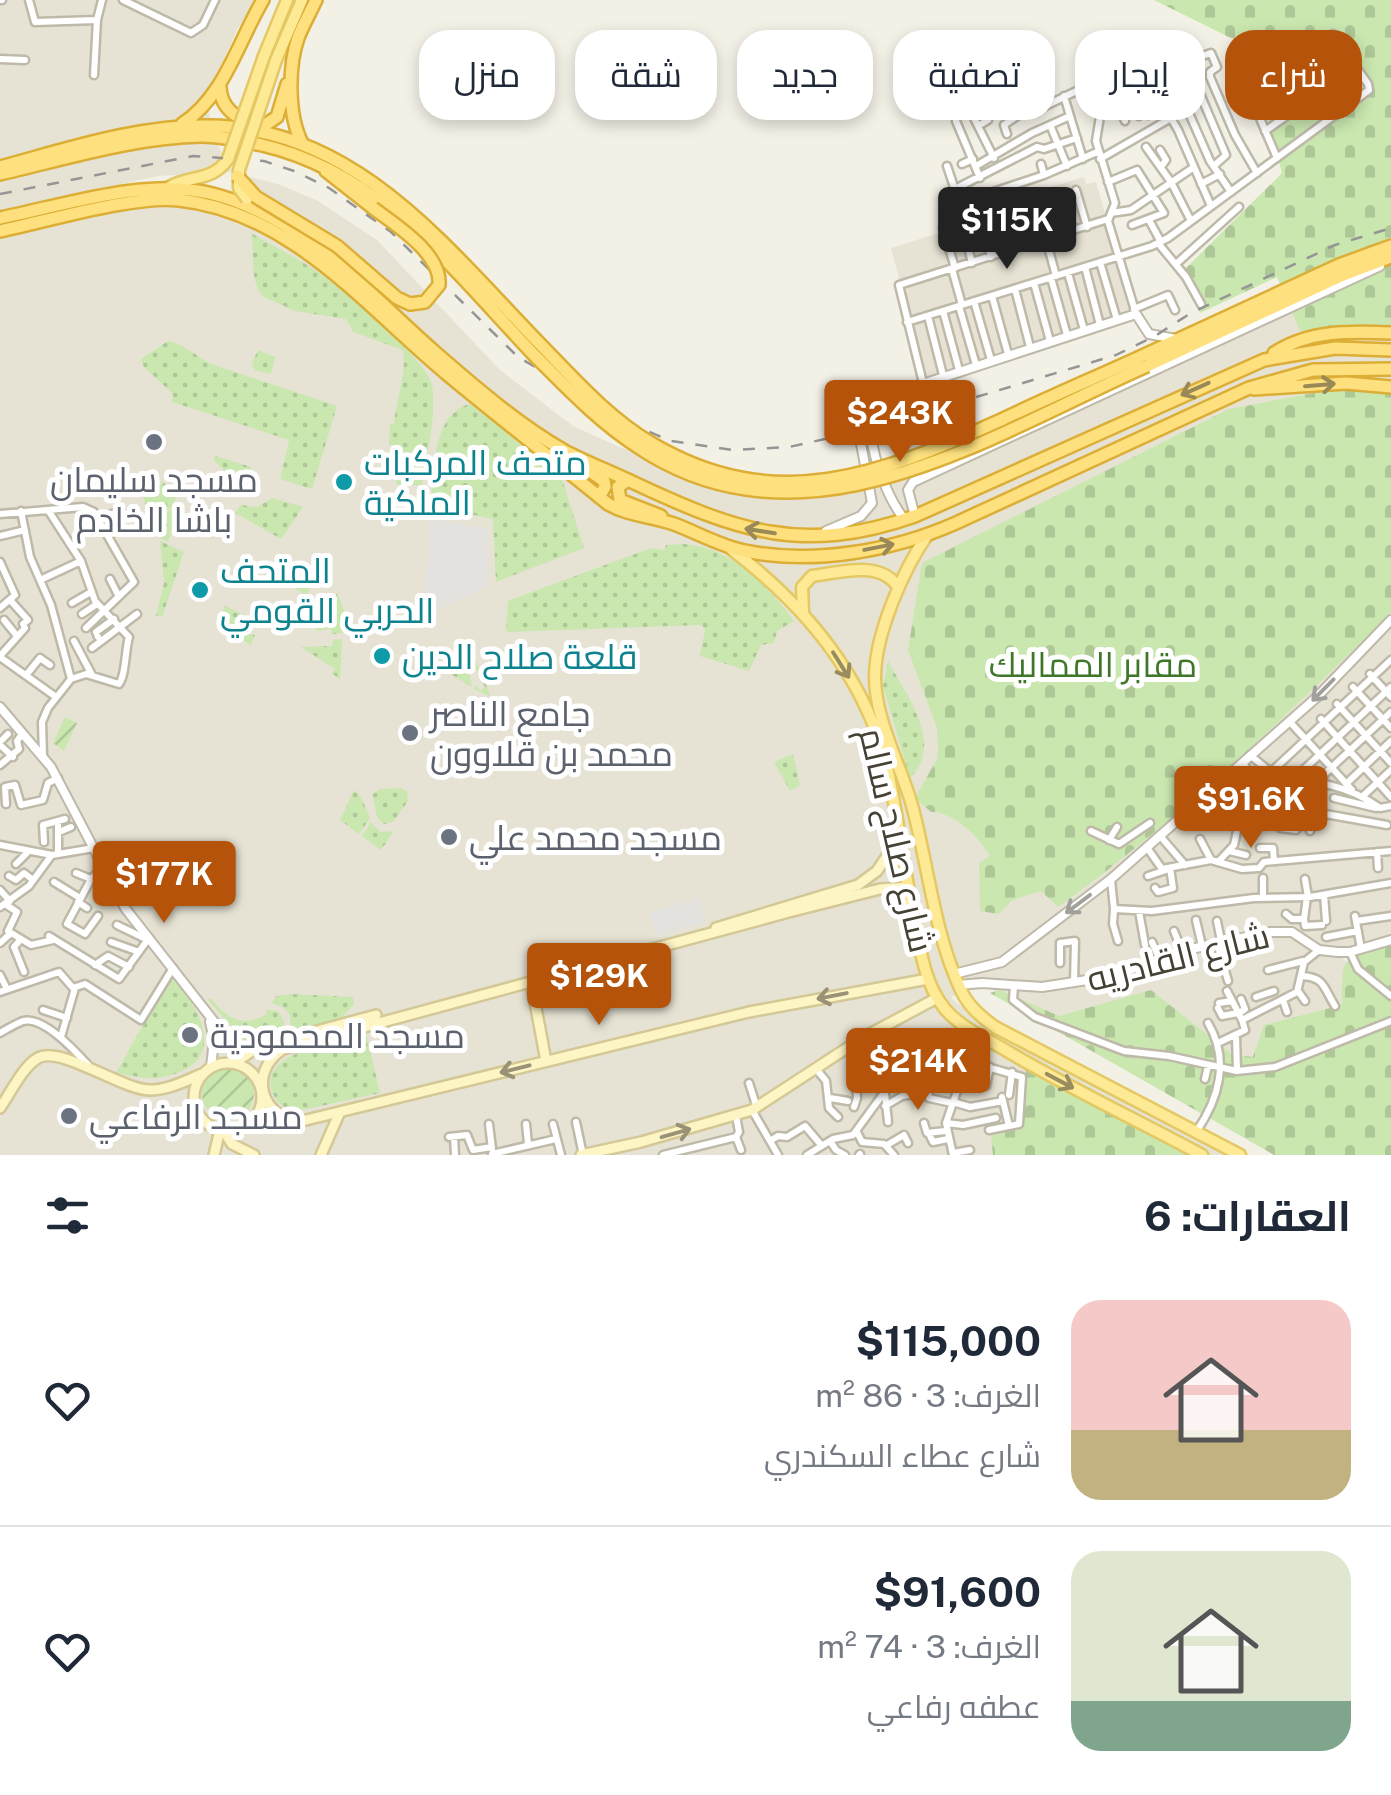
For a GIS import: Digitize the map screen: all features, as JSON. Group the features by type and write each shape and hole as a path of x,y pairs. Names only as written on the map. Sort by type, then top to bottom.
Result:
{"highway":[{"path":"174,128 201,110 220,83 263,0"},
{"path":"220,83 220,98 229,111 266,125 277,117 296,42 316,0"},
{"path":"292,64 295,120 302,144"},
{"path":"0,166 114,138 174,128 228,126 302,144 354,168 404,207 592,412 641,450 709,480 786,493 854,487 904,474 1144,361 1391,258"},
{"path":"0,174 116,148 199,136 230,138 316,161 368,191 413,228 539,351"},
{"path":"237,176 251,194 312,228 397,298 410,304 425,302 438,286 435,265 403,232 316,161"},
{"path":"0,218 169,188 215,194 270,218 329,254 458,372 604,481 606,487 599,497"},
{"name":"شارع صلاح سالم","path":"0,231 155,199 194,202 240,218 292,244 339,276 447,374 599,497 631,515 670,522 726,546"},
{"path":"1144,361 1339,265 1391,246"},
{"path":"566,451 701,514 754,531 811,535 864,530 910,518 1264,360 1289,344 1348,332 1391,334"},
{"path":"1264,360 1335,348 1391,350"},
{"path":"726,546 775,554 870,550 928,534 1250,388 1292,374 1346,368 1391,369"},
{"path":"1250,388 1280,390 1346,383 1391,387"},
{"path":"628,480 618,487 620,500 670,522"}],"main road":[{"path":"270,218 246,199 238,188 237,176 287,0"},
{"path":"169,188 215,173 228,159 270,58 302,0"},
{"name":"شارع صلاح سالم","path":"928,534 898,588 876,664 876,692 912,806 956,980 971,1006 995,1027 1240,1155"},
{"name":"شارع صلاح سالم","path":"726,546 768,578 804,614 838,659 873,724 888,773 928,979 937,998 952,1016 976,1033 1202,1155"},
{"path":"804,614 802,587 812,576 877,570 889,576 898,588"},
{"path":"222,1130 244,1126 252,1120 258,1111 266,1064 283,1049 849,889 877,871 899,838"},
{"path":"0,1108 38,1058 58,1057 138,1089 175,1086 206,1071 234,1064 265,1045 810,906 880,889 908,887"},
{"path":"530,979 546,1061"},
{"path":"234,1064 255,1077 271,1109 294,1120 339,1114 750,1012 928,979"},
{"path":"582,1155 755,1109 852,1045 937,998"},
{"path":"206,1071 195,1088 195,1104 202,1118 222,1130 239,1149 254,1155"},
{"path":"321,1155 339,1114"},
{"path":"222,1130 215,1155 239,1149"}],"street":[{"path":"30,0 35,22 96,20"},
{"path":"94,75 96,20 102,0"},
{"path":"123,0 192,33 200,29 215,0"},
{"path":"1205,55 1211,53 1217,67 1210,77 1235,135 1257,173"},
{"path":"0,59 25,60"},
{"path":"1362,75 1369,90 1362,95"},
{"path":"1055,100 1075,91"},
{"path":"1064,96 1084,158"},
{"path":"1205,105 1226,154 1215,166"},
{"path":"962,164 994,158 1070,116"},
{"path":"975,120 994,158"},
{"path":"978,126 987,120"},
{"path":"1007,134 1004,124 1010,120"},
{"path":"1047,120 1066,166"},
{"path":"1099,120 1098,156 1115,203 1110,216 1135,312 1150,334 1181,340"},
{"path":"960,202 1024,177 1044,175 1098,156 1167,120"},
{"path":"1172,120 1211,206"},
{"path":"1195,120 1231,192"},
{"path":"1260,120 1277,158"},
{"path":"1265,131 1281,120"},
{"path":"907,322 1159,243 1328,120"},
{"path":"956,121 980,178"},
{"path":"955,189 1036,147 1043,150 1077,138"},
{"path":"1146,147 1192,220"},
{"path":"1160,150 1166,160 1160,167"},
{"path":"1040,164 1044,175"},
{"path":"947,166 960,202 958,208 972,263"},
{"path":"926,394 898,286 1125,212 1194,167"},
{"path":"1108,182 1135,170 1164,214 1132,225"},
{"path":"1201,184 1220,174"},
{"path":"1076,190 1086,226"},
{"path":"1034,195 1067,336"},
{"path":"1058,195 1068,232"},
{"path":"1018,206 1028,246"},
{"path":"1176,264 1240,207"},
{"path":"1000,212 1011,251"},
{"path":"981,218 991,257"},
{"path":"1149,220 1159,243 1202,304"},
{"path":"943,228 976,364"},
{"path":"910,518 908,490 913,482 1391,258"},
{"path":"1100,262 1117,320"},
{"path":"1085,267 1100,325"},
{"path":"1068,272 1084,330"},
{"path":"1034,283 1050,341"},
{"path":"1015,289 1030,347"},
{"path":"811,535 852,521 869,508 872,498 857,432 860,412 875,399 1117,320 1168,295 1175,310"},
{"path":"992,296 1008,354"},
{"path":"974,301 991,360"},
{"path":"943,311 959,370"},
{"path":"928,316 943,375"},
{"path":"860,412 870,417 891,498 910,518"},
{"path":"864,459 877,455"},
{"path":"0,514 90,508 134,582 120,594"},
{"path":"44,758 42,722 56,696 71,680 86,674 115,685 124,678 124,651 129,636 98,604 80,561 48,510"},
{"path":"98,520 121,511"},
{"path":"21,512 30,557 51,604 71,680"},
{"path":"0,536 25,530"},
{"path":"40,580 80,561"},
{"path":"0,562 15,594 0,608"},
{"path":"86,628 121,598 110,579"},
{"path":"72,603 91,592"},
{"path":"10,600 28,619 1,652 56,696"},
{"path":"82,614 98,604"},
{"path":"92,648 137,614"},
{"path":"98,637 96,632 114,619"},
{"path":"4,620 17,636"},
{"path":"956,980 1002,962 1145,851 1289,721 1391,620"},
{"path":"74,641 93,676"},
{"path":"27,674 40,658 50,665"},
{"path":"1276,810 1273,774 1322,721 1390,659"},
{"path":"1296,777 1389,692 1372,676"},
{"path":"1355,689 1391,728"},
{"path":"1339,706 1391,766 1364,795"},
{"path":"0,707 58,778 119,900 230,1042 234,1064"},
{"path":"1272,824 1296,830 1311,781 1332,768 1391,712"},
{"path":"1289,721 1353,791"},
{"path":"1322,721 1391,797"},
{"path":"8,734 0,743 13,757"},
{"path":"0,765 20,748 17,740 22,734"},
{"path":"1346,784 1391,741"},
{"path":"1247,758 1282,780 1296,777 1353,791 1377,807"},
{"path":"1129,838 1159,868 1215,861 1229,852 1250,776 1247,758"},
{"path":"6,804 5,787 16,786 22,805 43,800 48,783 58,778"},
{"path":"1332,815 1335,787"},
{"path":"1195,805 1210,822 1224,816 1249,824 1272,824 1282,822 1287,795"},
{"path":"1275,796 1287,795"},
{"path":"1287,795 1298,802"},
{"path":"1334,798 1391,806"},
{"path":"1376,824 1377,807"},
{"path":"1303,810 1387,824"},
{"path":"1310,831 1314,812"},
{"path":"5,904 55,854 61,821 43,825 44,842"},
{"path":"1223,835 1239,821"},
{"path":"1092,831 1120,844 1150,823"},
{"path":"59,832 71,827"},
{"path":"1109,840 1117,827"},
{"path":"1161,837 1186,866"},
{"path":"1200,838 1215,861 1246,870 1274,861 1391,851"},
{"path":"0,845 55,854 94,848"},
{"path":"1260,848 1272,848 1274,861"},
{"path":"16,864 28,852"},
{"path":"1229,852 1246,855"},
{"path":"1376,852 1378,868"},
{"path":"98,916 85,934 69,926 90,879 103,867"},
{"path":"1148,876 1169,868"},
{"path":"1156,888 1157,892 1173,888 1169,868"},
{"path":"9,876 16,880 24,873 33,880"},
{"path":"76,873 90,879"},
{"path":"1263,878 1263,898"},
{"path":"1111,879 1113,924 1118,941"},
{"path":"1305,879 1306,926 1324,923 1324,895"},
{"path":"54,882 87,908"},
{"path":"1114,909 1140,911 1307,897 1391,884"},
{"path":"0,890 5,904 17,912 7,927 11,933 36,946 51,938 119,979 149,939"},
{"path":"1140,911 1148,943 1160,960"},
{"path":"1286,914 1292,919 1304,919"},
{"path":"1361,949 1356,919 1391,916"},
{"path":"1196,920 1202,946"},
{"path":"1217,921 1228,982"},
{"path":"117,926 149,939"},
{"path":"1174,931 1182,952"},
{"name":"شارع القادريه","path":"956,980 1042,987 1114,976 1219,941 1292,932 1320,950 1350,952 1391,940"},
{"path":"1326,936 1358,932"},
{"path":"0,943 11,933"},
{"path":"21,939 14,947 24,972"},
{"path":"1060,962 1060,943 1075,941 1074,982"},
{"path":"110,942 139,952"},
{"path":"1268,970 1304,961 1320,950"},
{"path":"1350,952 1358,969 1391,996"},
{"path":"96,965 108,956 129,967"},
{"path":"1304,961 1298,991 1305,1000"},
{"path":"1002,962 1013,1000 1035,1016 1124,1051 1220,1068 1263,1069 1391,1022"},
{"path":"75,988 86,984 141,1020 174,967"},
{"path":"0,976 4,990 58,972 75,988"},
{"path":"1301,976 1321,979 1335,1006"},
{"path":"62,1037 75,988"},
{"path":"1256,997 1276,990 1288,1012"},
{"path":"1218,1042 1246,1028 1227,991"},
{"path":"1232,1001 1218,1006 1222,1016 1239,1016 1298,991"},
{"path":"1239,1016 1245,1009 1241,999"},
{"path":"43,1010 67,1018"},
{"path":"206,1071 214,1040 209,1018"},
{"path":"0,1032 28,1020 62,1037 94,1071"},
{"path":"1196,1132 1213,1103 1220,1068 1218,1042 1208,1023"},
{"path":"970,1150 953,1154 946,1131 976,1033"},
{"path":"1236,1036 1242,1044 1238,1070"},
{"path":"854,1059 945,1042 972,1047"},
{"path":"829,1097 851,1104 857,1098 852,1045"},
{"path":"882,1056 888,1122"},
{"path":"967,1061 1022,1077 1020,1122 989,1130"},
{"path":"1205,1079 1208,1066"},
{"path":"986,1086 990,1067"},
{"path":"817,1070 826,1081 829,1108 838,1116"},
{"path":"1009,1126 1005,1098 1012,1072"},
{"path":"749,1083 755,1109 778,1155"},
{"path":"927,1086 928,1098 970,1107 1005,1098"},
{"path":"807,1155 830,1141 857,1132 884,1094"},
{"path":"885,1106 913,1094"},
{"path":"665,1155 736,1138 740,1132 736,1116"},
{"path":"924,1123 927,1133 996,1118"},
{"path":"576,1122 582,1155"},
{"path":"489,1124 492,1152"},
{"path":"553,1124 560,1155"},
{"path":"770,1141 805,1126 822,1146"},
{"path":"528,1144 529,1127"},
{"path":"930,1136 933,1142 946,1131"},
{"path":"857,1132 863,1143 887,1145 904,1135 908,1144"},
{"path":"455,1155 451,1137 468,1136 472,1150 492,1152 509,1152 528,1144 556,1140"},
{"path":"736,1138 742,1150"},
{"path":"830,1141 846,1155"},
{"path":"887,1145 894,1155"}],"shaded area":[{"path":"0,0 258,0 238,28 212,85 208,107 213,136 232,172 158,176 0,211"},
{"path":"239,174 281,185 318,201 377,240 500,370 573,426 619,447 712,478 848,486 969,443 1391,250 1391,940 1338,955 1391,995 1277,1067 1104,1046 975,981 951,998 980,1020 1242,1155 0,1155 0,224 155,190 172,189 230,203"},
{"path":"1084,177 1086,184 1096,182 1135,316 924,385 895,285 900,282 891,248 942,232 941,225"},
{"path":"430,519 488,528 487,588 429,613 425,609 425,594"},
{"path":"699,898 706,922 656,936 649,912"}],"green space":[{"path":"1154,0 1391,0 1391,328 1336,326 1300,331 1277,277 1200,313 1183,271 1282,173 1268,120 1362,120 1362,30 1225,30 1225,35"},
{"path":"251,233 329,280 382,326 427,374 432,385 433,409 422,485 397,485 395,447 389,444 402,378 403,350 353,332 346,319 295,311 262,296 254,273"},
{"path":"168,341 217,366 337,406 312,489 280,479 289,440 172,402 173,394 144,367 141,359"},
{"path":"258,350 275,357 272,372 255,370 252,363"},
{"name":"مقابر المماليك","path":"1334,389 1391,392 1391,613 1189,803 1058,907 1041,891 1012,900 999,914 980,911 979,863 990,856 965,827 948,816 931,812 915,798 937,759 938,748 937,728 908,650 922,563 1229,409"},
{"path":"470,404 561,476 584,548 496,582 493,519 432,506 437,445 442,431 458,409"},
{"path":"216,456 251,467 251,473 243,475 244,485 252,485 253,493 243,491 214,460"},
{"path":"161,481 172,488 176,498 163,514 164,522 165,514 180,503 168,542 157,536 155,526 151,527 140,483 161,485"},
{"path":"273,498 303,507 281,539 235,513 241,505 257,507"},
{"path":"160,541 184,552 162,617 156,616 164,583"},
{"path":"683,544 716,552 746,570 794,621 777,631 774,643 761,645 749,671 700,656 705,630 701,625 506,632 508,601 651,548 664,550 666,545"},
{"path":"291,568 314,581 306,595 283,581"},
{"path":"337,593 344,610 343,633 332,634 331,629 316,631"},
{"path":"225,606 252,619 240,626 241,633 255,635 251,645 234,635 227,615 222,612"},
{"path":"342,639 340,680 332,673 335,669 301,647 332,646 333,640"},
{"path":"472,653 489,696 474,689 476,685 481,691 485,687 475,666 469,673 472,687 446,671 442,664"},
{"path":"888,661 912,704 923,735 920,765 910,778 883,686"},
{"path":"65,717 77,723 64,751 53,743"},
{"path":"793,754 800,785 790,791 774,762"},
{"path":"380,789 407,791 408,801 393,822 384,824 378,819 372,795"},
{"path":"354,790 370,818 359,834 340,820"},
{"path":"371,822 380,832 394,831 381,850 362,836"},
{"path":"1391,945 1391,1155 1274,1155 990,993 999,990 1059,1016 1151,990 1233,1055 1253,1057 1264,1025 1342,1005 1348,960"},
{"path":"170,977 194,1007 201,1023 202,1052 194,1064 179,1073 151,1078 116,1073"},
{"path":"276,996 353,997 354,1004 342,1018 290,1032 290,1015 272,1003"},
{"path":"211,998 229,1016 243,1021 267,1014 266,1010 278,1011 284,1021 282,1027 269,1038 245,1042 208,1000"},
{"path":"366,1033 380,1093 298,1111 283,1106 275,1098 271,1080 276,1068 287,1058"},
{"path":"228,1068 247,1075 254,1094 247,1113 228,1120 209,1113 202,1094 209,1075"},
{"path":"1026,1070 1192,1155 993,1155 990,1127 1024,1121"}],"railway":[{"path":"0,194 193,156 264,161 294,171 329,188 391,232 518,357 640,428 671,441 732,450 789,447 870,429 1116,355 1191,313 1335,245 1391,228"}],"place":[{"name":"مسجد سليمان باشا الخادم","path":"154,442"},
{"name":"متحف المركبات الملكية","path":"344,482"},
{"name":"المتحف الحربي القومي","path":"200,590"},
{"name":"قلعة صلاح الدين","path":"382,656"},
{"name":"جامع الناصر محمد بن قلاوون","path":"410,733"},
{"name":"مسجد محمد علي","path":"449,837"},
{"name":"مسجد المحمودية","path":"190,1035"},
{"name":"مسجد الرفاعي","path":"69,1116"}]}
